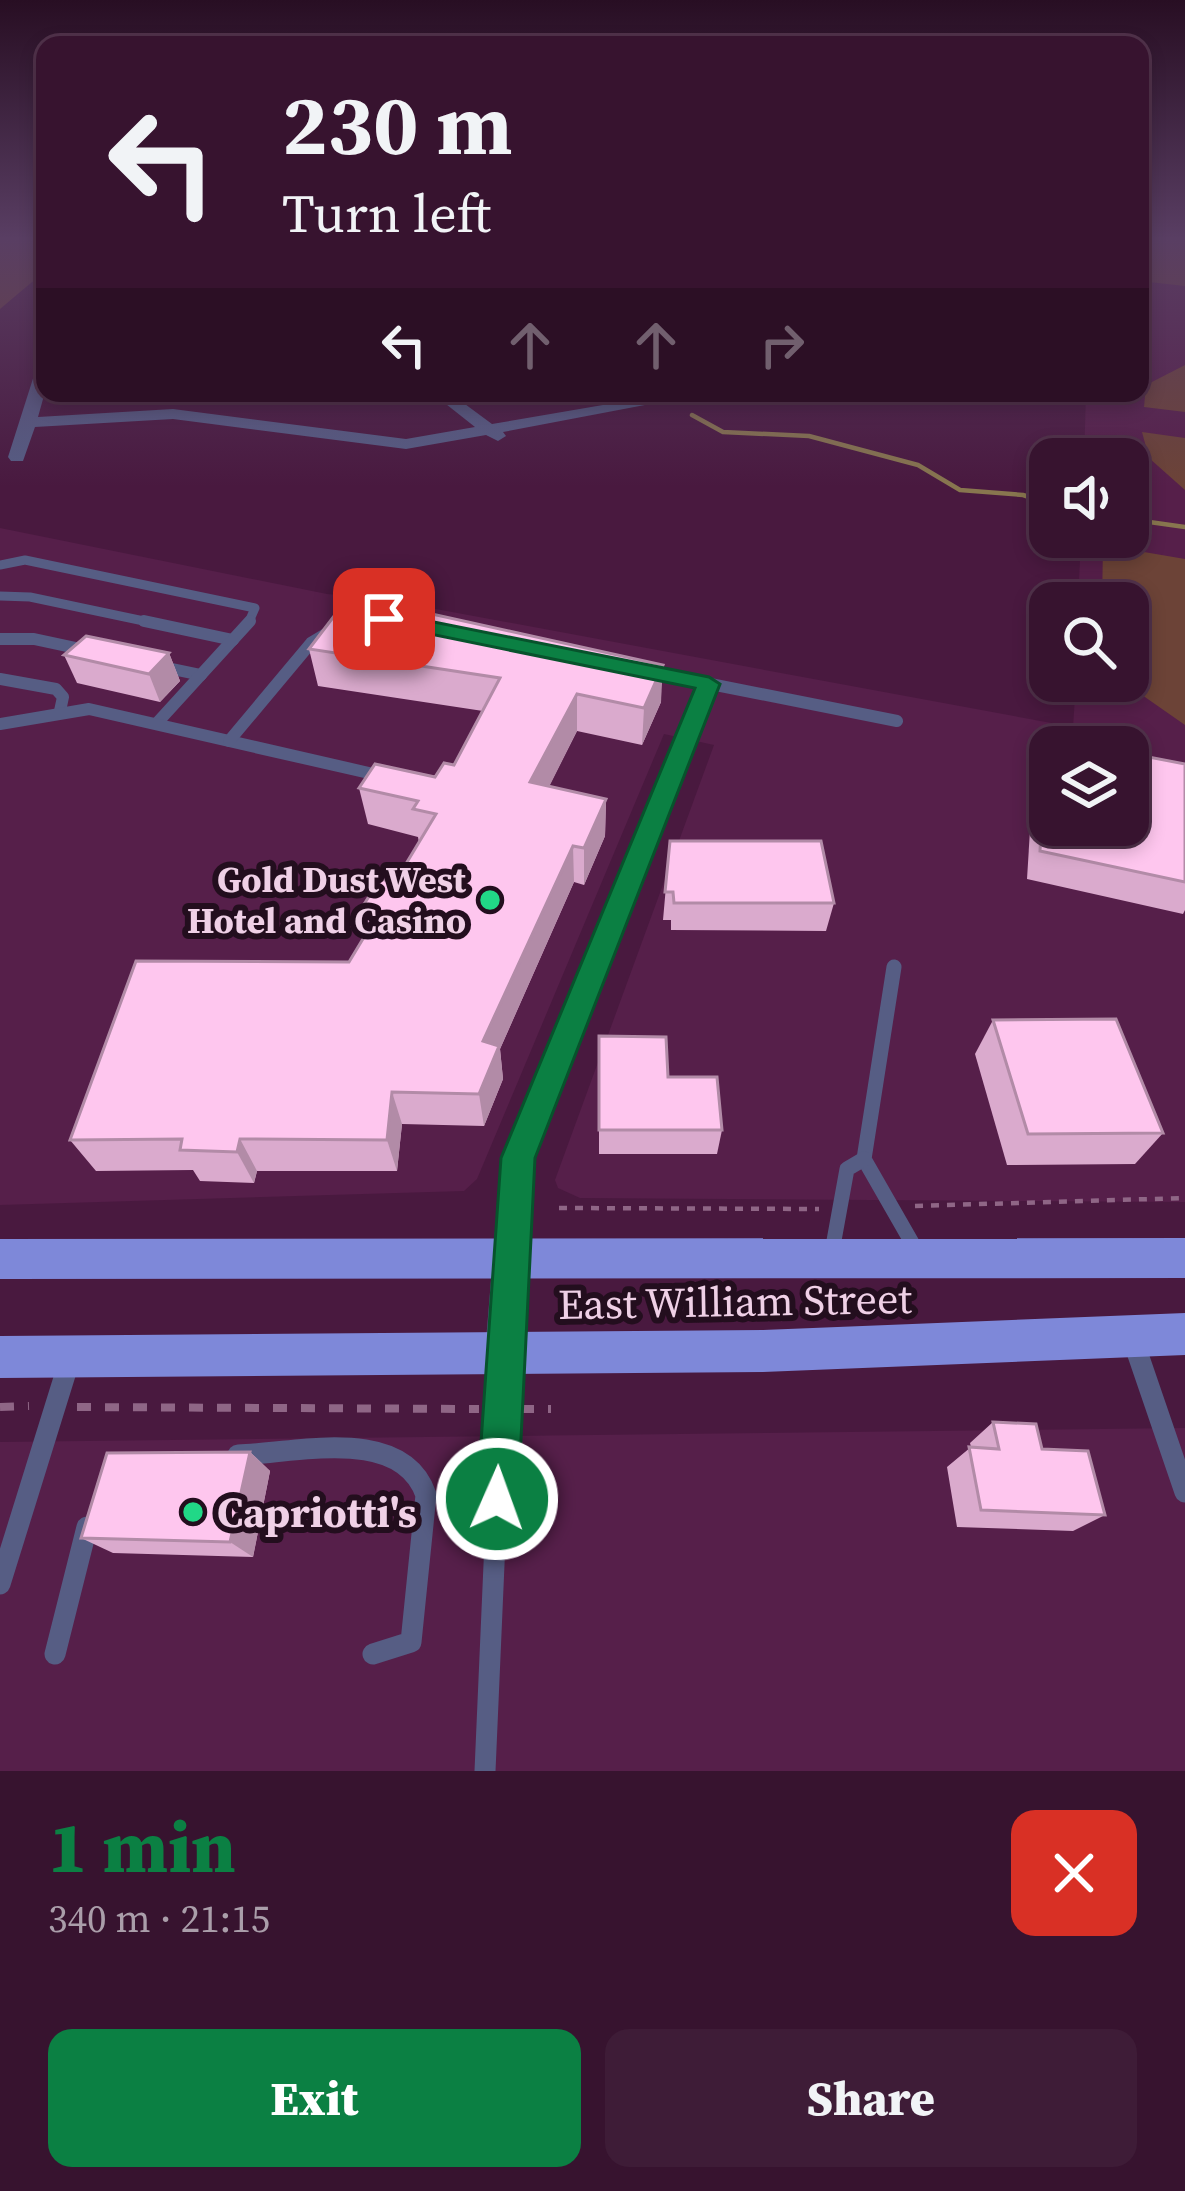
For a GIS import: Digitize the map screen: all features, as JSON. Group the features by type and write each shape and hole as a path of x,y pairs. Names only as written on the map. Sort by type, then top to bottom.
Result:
{"main road":[{"name":"East William Street","path":"0,1259 1185,1258"},
{"name":"East William Street","path":"0,1357 763,1351 1185,1334"}],"street":[{"path":"16,458 36,394"},
{"path":"450,402 509,447"},
{"path":"471,402 487,416 492,431"},
{"path":"27,422 173,414 391,444 651,402"},
{"path":"503,1353 523,1140 709,684"}],"lane":[{"path":"0,565 25,560 248,603 254,615 157,723"},
{"path":"0,596 30,597 233,640"},
{"path":"229,741 311,643 338,627"},
{"path":"0,639 34,639 97,652"},
{"path":"138,662 201,675"},
{"path":"628,668 897,722"},
{"path":"0,680 56,689 63,697 61,711"},
{"path":"0,724 89,710 393,778"},
{"path":"894,967 864,1159 921,1259"},
{"path":"830,1259 847,1169 864,1159"},
{"path":"1132,1336 1185,1492"},
{"path":"485,1771 503,1353"},
{"path":"0,1584 70,1358"},
{"path":"208,1455 374,1454 410,1465 426,1495 416,1621 411,1642 373,1654"},
{"path":"55,1654 91,1511"}],"path":[{"path":"0,1407 551,1409"}],"shaded area":[{"path":"1149,322 1185,322 1185,1202 580,1198 558,1188 555,1180 714,745 664,734 477,1179 464,1191 0,1205 0,528 327,594 382,599 1068,726 1029,726 1029,846 1149,846 1149,726 1073,726 1075,702 1149,702 1149,582 1079,582 1080,558 1149,558 1149,438 1085,438 1086,402 1149,402"},
{"path":"1185,365 1185,412 1144,407 1149,402 1149,383"},
{"path":"1142,432 1185,438 1185,490 1149,458 1149,438"},
{"path":"1149,553 1185,559 1185,725 1149,700 1149,582 1102,582 1103,558 1149,558"},
{"path":"1185,1428 1185,1771 0,1771 0,1442"}],"building":[{"name":"Gold Dust West Hotel and Casino","path":"367,594 386,598 382,603 663,665 644,708 577,694 530,782 606,799 584,848 573,846 483,1041 499,1046 479,1094 392,1092 387,1140 240,1139 237,1152 180,1150 182,1139 70,1140 136,961 349,962 378,914 361,909 380,879 395,882 436,814 413,809 418,801 359,788 375,764 435,777 444,763 454,765 500,678 309,649 344,603"},
{"path":"86,636 169,653 149,674 64,655"},
{"path":"1149,757 1185,764 1185,882 1040,851 1040,846 1149,846"},
{"path":"670,841 821,841 834,903 674,903 673,892 665,892"},
{"path":"1116,1019 1163,1133 1028,1134 993,1020"},
{"path":"599,1036 666,1037 668,1077 717,1077 722,1130 599,1130"},
{"path":"993,1422 1036,1424 1042,1449 1088,1451 1105,1515 981,1510 969,1447 999,1449"},
{"name":"Capriotti's","path":"250,1452 230,1542 81,1538 107,1453"}],"waterway":[{"path":"692,415 723,432 809,436 918,465 960,490 1029,497"},
{"path":"1149,522 1185,527"}],"place":[{"name":"Gold Dust West Hotel and Casino","path":"490,900"},
{"name":"Capriotti's","path":"193,1512"}],"route":[{"path":"384,619 709,684 518,1158 497,1499"}]}
